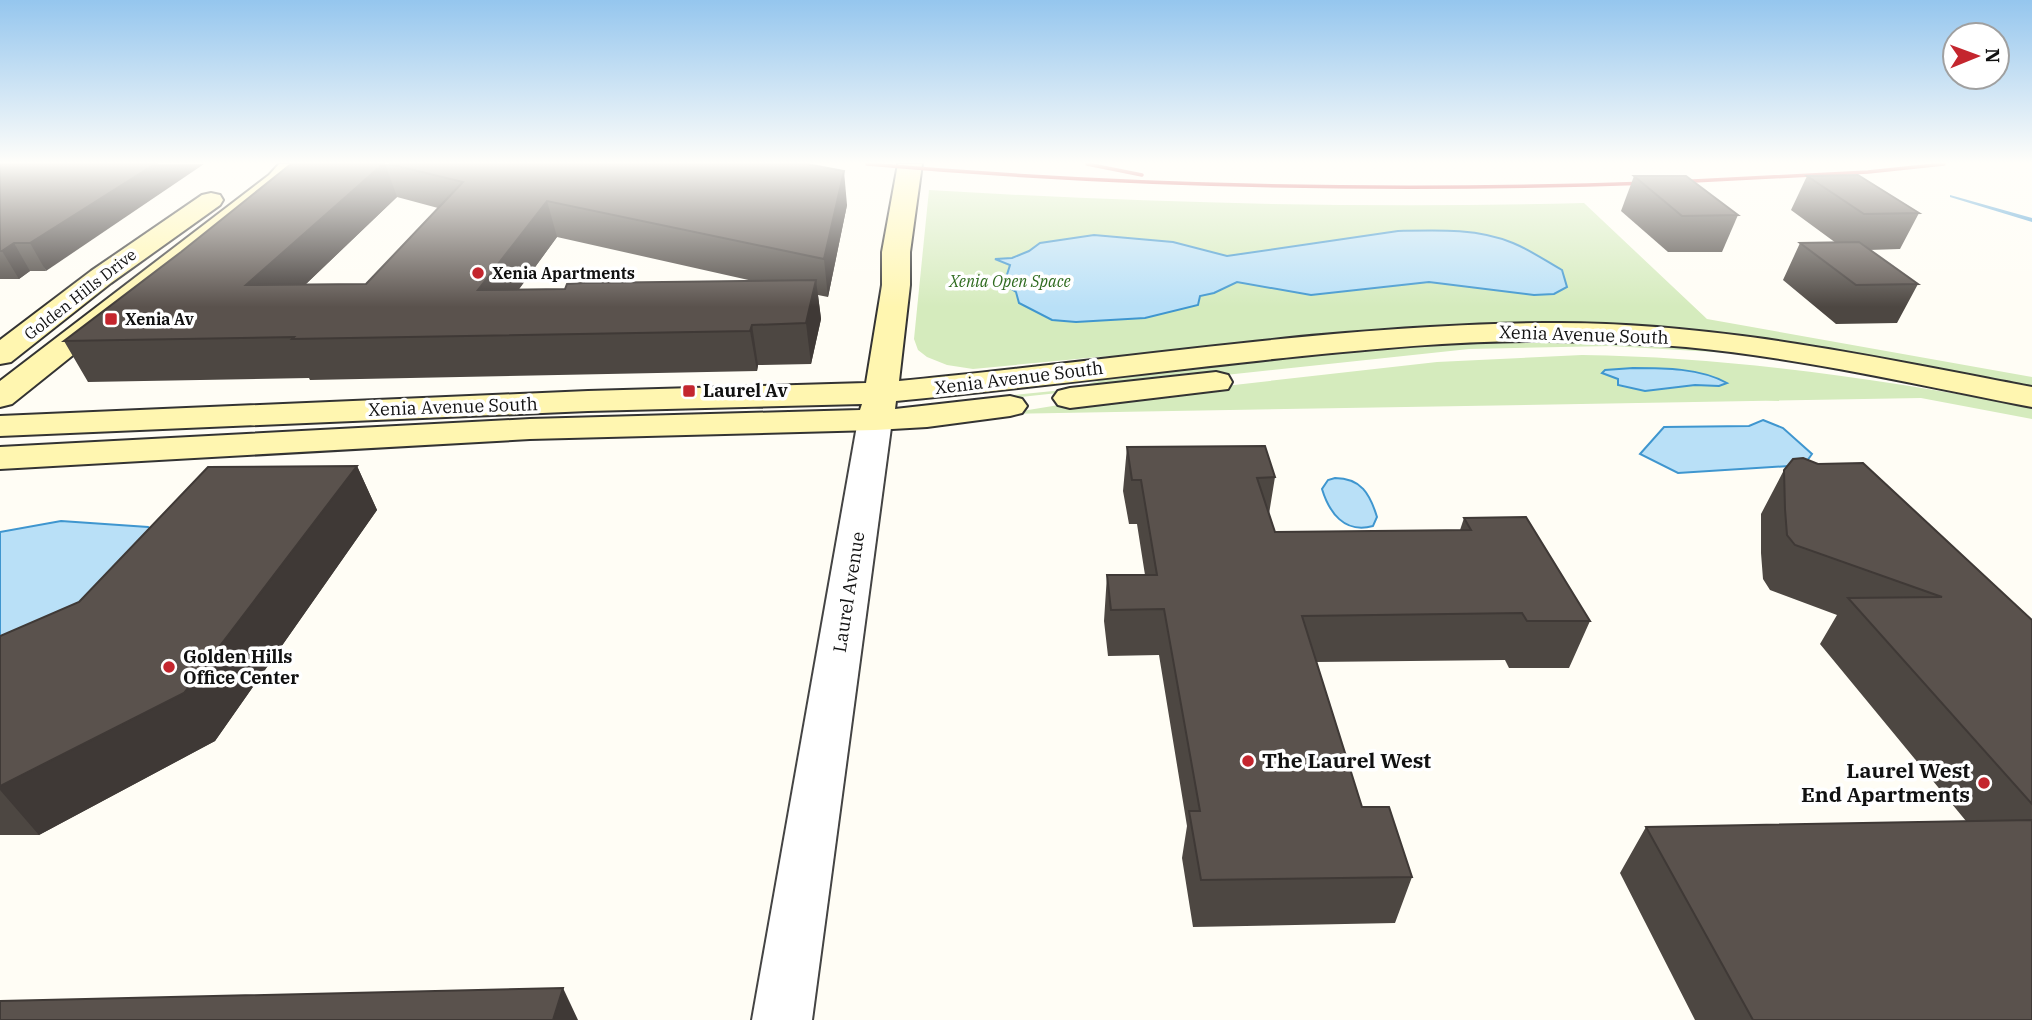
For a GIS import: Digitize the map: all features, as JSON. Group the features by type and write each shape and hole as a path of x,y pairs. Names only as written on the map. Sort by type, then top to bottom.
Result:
{"street":[{"name":"Golden Hills Drive","path":"0,355 193,212"},
{"name":"Golden Hills Drive","path":"0,397 114,309 149,276 234,212"},
{"name":"Laurel Avenue","path":"782,1020 877,407 886,364 902,212"},
{"name":"Xenia Avenue South","path":"0,426 588,401 877,407 927,417 1388,361 1548,350 1625,350 1785,363 2032,397"},
{"name":"Xenia Avenue South","path":"0,458 877,407"}],"green space":[{"name":"Xenia Open Space","path":"927,212 1593,212 1707,319 2032,377 2032,389 1700,335 1236,349 1098,357 973,369 947,365 927,357 918,350 914,339"},
{"path":"1427,340 1634,340 1766,355 1611,346 1469,349 945,405 944,402 1063,390 1130,373"},
{"path":"1582,355 1695,360 1864,379 2032,407 2032,419 1921,398 1003,414 1065,404 1437,362"}],"water":[{"path":"1398,231 1457,231 1500,238 1526,249 1562,270 1567,287 1554,294 1534,295 1429,282 1311,295 1237,282 1214,293 1200,296 1198,305 1145,318 1076,322 1052,320 1019,303 1016,292 1004,284 1010,265 995,259 1012,258 1040,243 1094,235 1173,242 1227,256"},
{"path":"1633,368 1694,372 1727,383 1719,386 1695,385 1645,391 1618,385 1618,379 1602,373 1605,370"},
{"path":"1763,420 1783,428 1812,454 1804,465 1678,473 1640,454 1664,427 1749,426"},
{"path":"1335,478 1352,481 1363,489 1377,517 1373,526 1354,527 1346,524 1334,513 1322,489 1328,480"},
{"path":"61,521 148,527 154,531 122,584 0,647 0,532"}],"building":[{"path":"0,212 80,212 30,243 14,243 0,251"},
{"path":"232,212 329,212 246,285 366,284 435,212 539,212 478,290 565,289 567,284 583,283 816,280 806,323 752,325 750,331 64,341"},
{"path":"598,212 835,212 824,259"},
{"path":"1677,212 1733,212 1738,215 1682,216"},
{"path":"1860,212 1919,213 1864,214"},
{"path":"1859,242 1918,284 1856,285 1800,243"},
{"name":"The Laurel West","path":"1265,446 1275,477 1257,478 1275,532 1471,530 1464,518 1526,517 1590,621 1527,621 1522,613 1302,616 1362,807 1389,807 1412,877 1201,880 1189,811 1200,811 1164,609 1111,610 1107,575 1157,575 1141,480 1132,480 1127,447"},
{"path":"1803,458 1818,464 1863,463 2032,620 2032,804 1848,598 1942,597 1795,545 1787,535 1784,470 1793,459"},
{"path":"357,466 184,693 0,786 0,636 79,602 208,467"},
{"name":"Laurel West End Apartments","path":"2032,820 2032,1020 1753,1020 1646,827"},
{"path":"563,988 553,1020 0,1020 0,1001"}],"waterway":[{"path":"2004,212 2032,220"}],"place":[{"name":"Xenia Apartments","path":"478,273"},
{"name":"Xenia Av","path":"111,319"},
{"name":"Laurel Av","path":"689,391"},
{"name":"Golden Hills Office Center","path":"169,667"},
{"name":"The Laurel West","path":"1248,761"},
{"name":"Laurel West End Apartments","path":"1984,783"}]}
